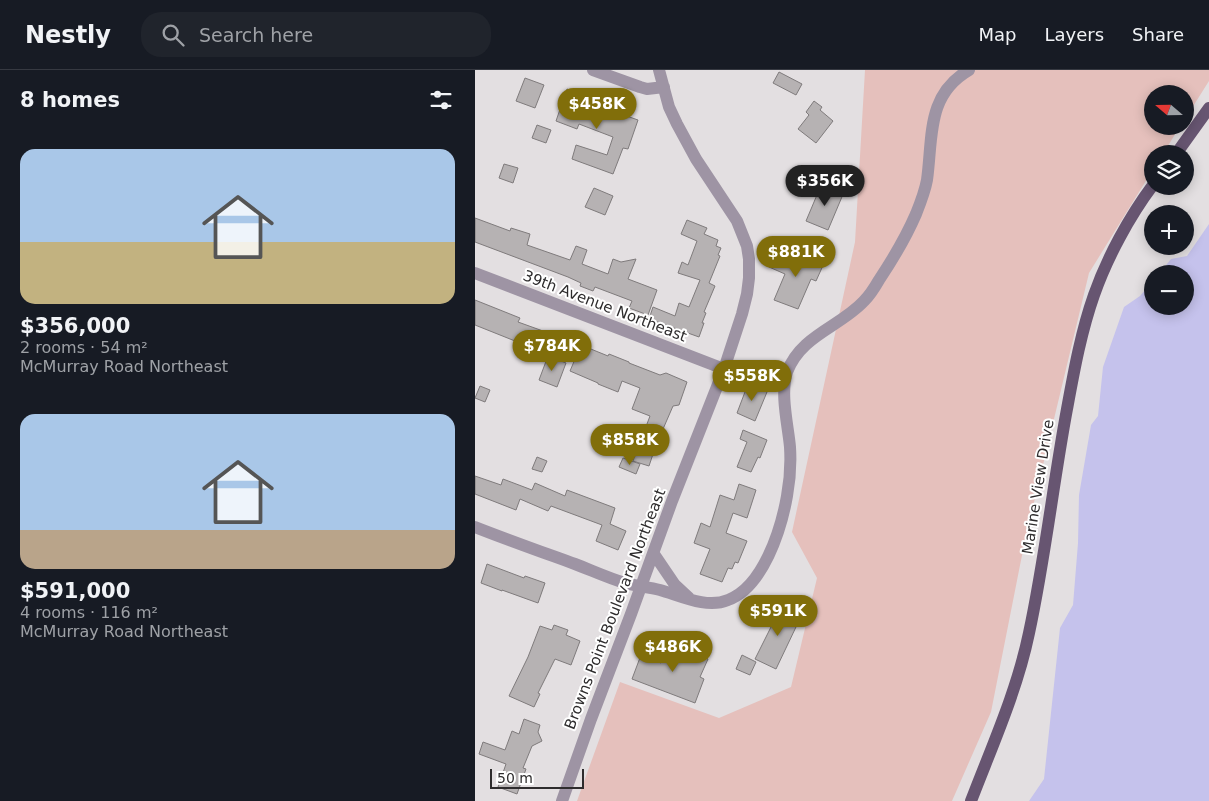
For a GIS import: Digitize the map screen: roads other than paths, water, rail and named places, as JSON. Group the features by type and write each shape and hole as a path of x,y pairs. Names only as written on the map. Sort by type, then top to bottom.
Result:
{"main road":[{"path":"1182,145 1209,108"},
{"name":"Marine View Drive","path":"971,801 1017,680 1029,633 1048,532 1061,437 1083,331 1094,294 1108,261 1147,195"}],"street":[{"path":"593,70 647,89 664,87"},
{"name":"Browns Point Boulevard Northeast","path":"562,801 676,492 724,370 747,294 749,268 747,246 737,221 683,136 669,107 659,70"},
{"path":"475,527 626,583 704,602 727,601 751,584 767,559 787,498 790,474 790,448 785,408 787,373 795,358 806,344 816,335 851,313 866,300 893,258 916,214 927,182 931,137 937,108 944,92 959,76 969,70"},
{"name":"39th Avenue Northeast","path":"475,273 724,370"},
{"path":"653,554 675,585 691,599"}],"water":[{"path":"1209,224 1209,801 1029,801 1044,779 1060,628 1073,605 1078,543 1079,495 1091,425 1098,416 1103,367 1124,307 1144,291 1144,315 1194,315 1194,265 1166,265 1171,259 1194,255 1194,246"}]}
